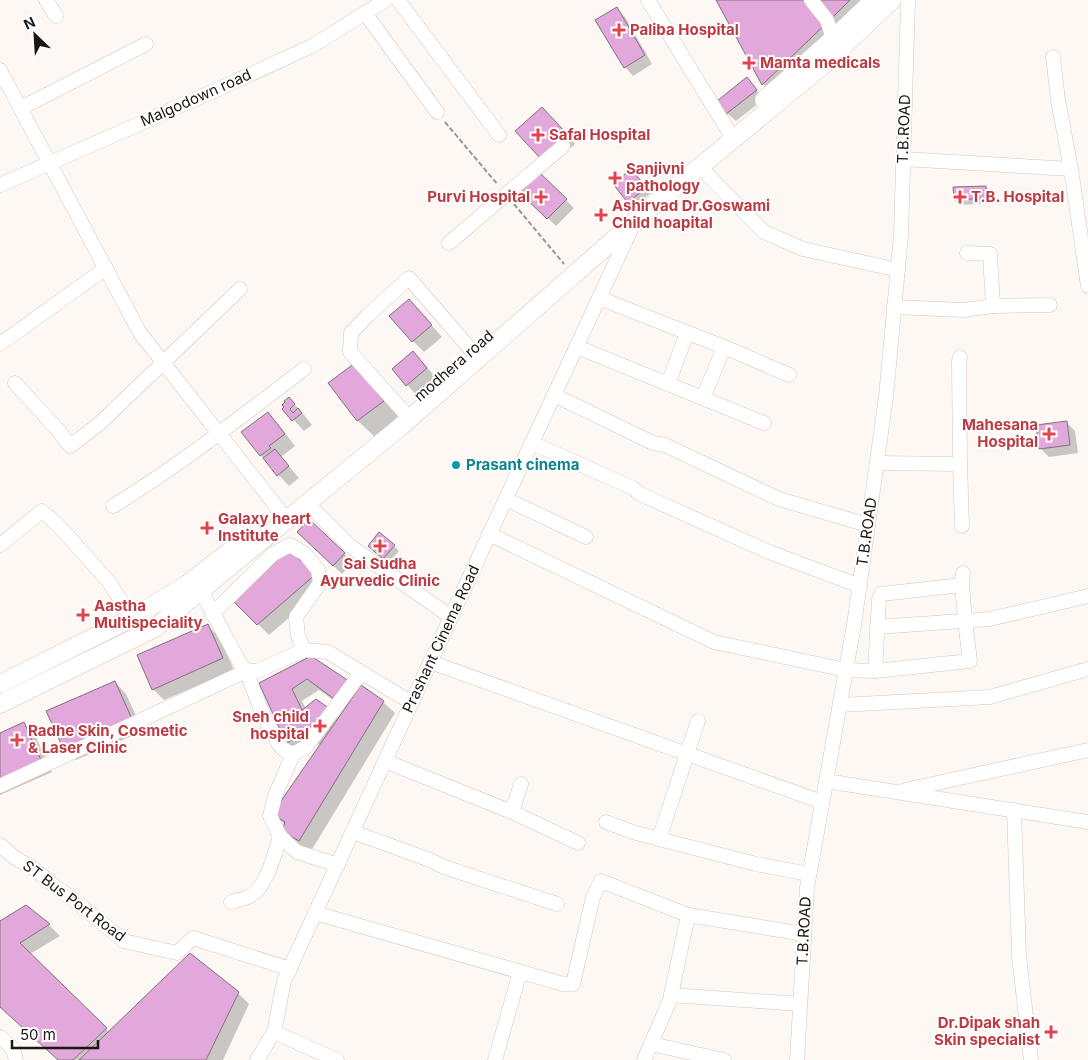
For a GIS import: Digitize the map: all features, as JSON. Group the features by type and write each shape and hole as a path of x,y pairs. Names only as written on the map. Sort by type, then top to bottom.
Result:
{"main road":[{"name":"modhera road","path":"0,684 132,618 186,584 284,516 646,199 728,132 874,0"},
{"path":"0,704 155,628 200,591 284,516 307,504 399,428 635,220 827,62 892,0"}],"street":[{"path":"46,0 56,16"},
{"name":"Malgodown road","path":"0,185 312,46 386,0"},
{"path":"398,0 499,135"},
{"path":"648,0 728,132"},
{"path":"811,0 827,20 833,39"},
{"name":"T.B.ROAD","path":"797,1060 806,888 859,591 886,397 901,235 908,0"},
{"path":"366,13 437,112"},
{"path":"21,108 146,44"},
{"path":"1053,57 1058,100 1071,169 1088,286"},
{"path":"0,70 3,84 21,108 140,333 284,516"},
{"path":"449,243 563,146"},
{"path":"903,159 1071,169"},
{"path":"700,167 764,232 803,249 898,270"},
{"name":"Prashant Cinema Road","path":"257,1060 274,1032 284,982 315,913 635,220"},
{"path":"967,253 990,254 993,306"},
{"path":"0,344 106,268"},
{"path":"403,411 350,352 350,343 351,333 409,278 472,351"},
{"path":"15,383 70,446 99,424 240,289"},
{"path":"599,298 724,347 789,375"},
{"path":"894,307 964,310 993,306 1050,305"},
{"path":"668,384 687,333"},
{"path":"576,347 764,423"},
{"path":"704,398 724,347"},
{"path":"960,357 962,526"},
{"path":"113,506 144,487 219,434 304,369"},
{"path":"554,395 654,443 665,446 779,499 868,525"},
{"path":"489,534 714,642 846,670 875,671 970,661 965,621 963,579 881,594 859,591 640,494 633,488 532,442"},
{"path":"877,463 960,464"},
{"path":"506,499 586,537"},
{"path":"307,504 350,546 451,617"},
{"path":"0,545 42,511 59,526 109,582 132,618"},
{"path":"212,614 273,554 290,545 305,554 318,570 320,583 296,617 298,636 304,650"},
{"path":"200,591 246,671 262,712 278,742 284,750 293,754"},
{"path":"875,671 879,599 881,594"},
{"path":"878,627 990,619 1088,596"},
{"path":"0,786 246,671 257,671 304,650 328,652 412,703"},
{"path":"430,662 822,802"},
{"path":"840,705 990,697 1088,669"},
{"path":"338,865 297,852 280,836 270,816 275,796 293,754 306,747 361,673"},
{"path":"658,839 698,722"},
{"path":"897,792 1088,750"},
{"path":"385,761 512,812 578,843"},
{"path":"826,781 1088,822"},
{"path":"512,812 522,784"},
{"path":"1014,810 1019,956 1031,1060"},
{"path":"606,822 658,839 756,864 809,874"},
{"path":"353,832 430,860 444,868 557,904"},
{"path":"231,902 251,896 259,887 270,869 280,836"},
{"name":"ST Bus Port Road","path":"0,846 15,858 33,868 124,941 177,953 193,938 290,969"},
{"path":"315,913 564,984 573,984 593,897 601,881 688,915 804,934"},
{"path":"644,1060 671,995 688,915"},
{"path":"496,1060 520,972"},
{"path":"671,995 800,1004"},
{"path":"274,1032 338,1060"},
{"path":"0,1037 13,1050 16,1060"},
{"path":"651,1044 724,1060"}],"building":[{"path":"716,0 850,0 762,85"},
{"path":"617,7 645,55 624,68 595,20"},
{"path":"747,77 757,90 726,114 717,101"},
{"path":"542,107 568,135 541,159 515,131"},
{"path":"631,169 646,187 628,203 613,184"},
{"path":"540,173 567,199 547,219 520,193"},
{"path":"986,186 987,198 954,200 953,187"},
{"path":"409,299 432,325 412,342 389,316"},
{"path":"413,351 427,368 406,386 392,369"},
{"path":"355,363 384,401 357,421 328,383"},
{"path":"289,397 295,404 290,409 293,413 298,408 302,413 292,421 282,409 284,401"},
{"path":"268,412 285,434 269,446 271,448 260,456 241,432"},
{"path":"1067,421 1070,445 1039,449 1036,425"},
{"path":"275,449 289,466 277,476 263,458"},
{"path":"309,519 345,553 333,566 297,532"},
{"path":"379,532 395,545 383,559 368,546"},
{"path":"285,547 316,574 257,625 229,597"},
{"path":"208,624 223,658 152,690 137,655"},
{"path":"311,656 349,681 337,701 307,679 292,689 302,710 316,699 330,709 310,732 286,743 259,683"},
{"path":"115,681 132,719 64,750 46,711"},
{"path":"361,685 384,701 299,841 282,831 285,822 272,814"},
{"path":"24,722 41,760 0,779 0,733"},
{"path":"26,905 50,924 20,943 107,1028 73,1060 58,1060 0,1007 0,921"},
{"path":"190,953 239,992 206,1060 79,1060"}],"place":[{"name":"Paliba Hospital","path":"619,30"},
{"name":"Mamta medicals","path":"749,63"},
{"name":"Safal Hospital","path":"538,135"},
{"name":"Sanjivni pathology","path":"615,178"},
{"name":"Purvi Hospital","path":"541,197"},
{"name":"T.B. Hospital","path":"960,197"},
{"name":"Ashirvad Dr.Goswami Child hoapital","path":"601,215"},
{"name":"Mahesana Hospital","path":"1049,434"},
{"name":"Prasant cinema","path":"456,465"},
{"name":"Galaxy heart Institute","path":"207,528"},
{"name":"Sai Sudha Ayurvedic Clinic","path":"380,546"},
{"name":"Aastha Multispeciality","path":"83,615"},
{"name":"Sneh child hospital","path":"320,726"},
{"name":"Radhe Skin, Cosmetic & Laser Clinic","path":"17,740"},
{"name":"Dr.Dipak shah Skin specialist","path":"1051,1032"}]}
